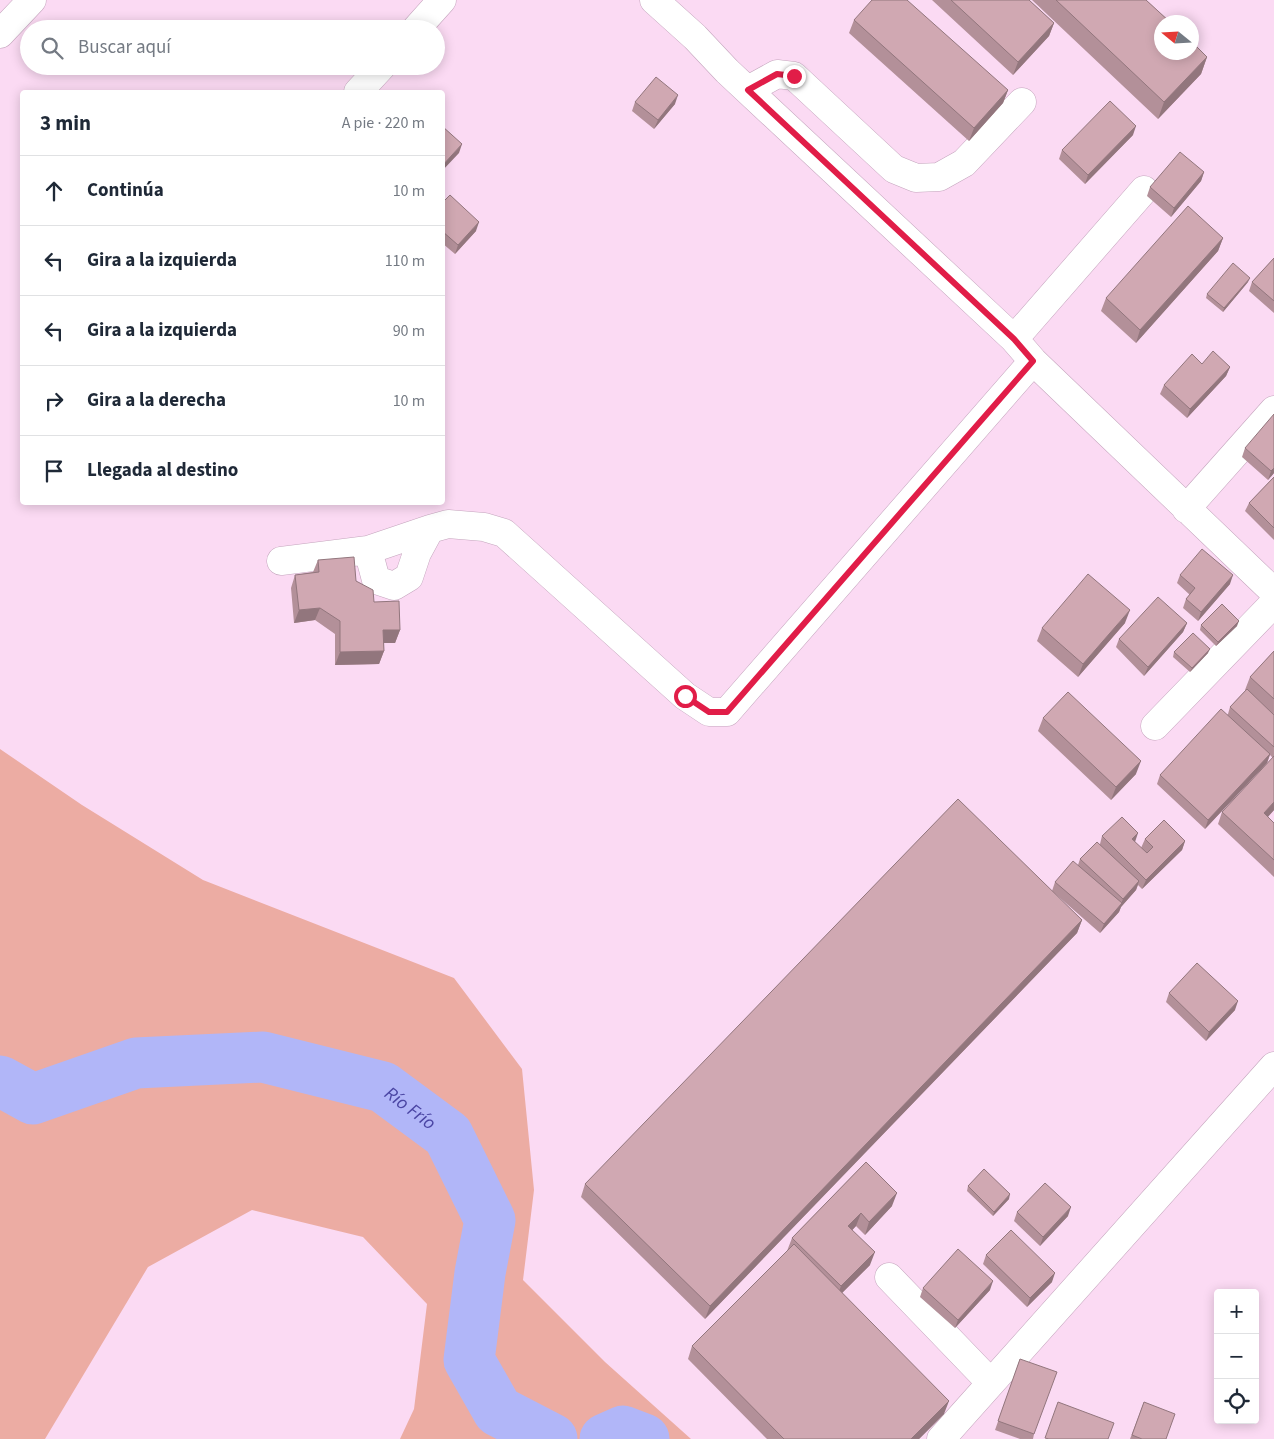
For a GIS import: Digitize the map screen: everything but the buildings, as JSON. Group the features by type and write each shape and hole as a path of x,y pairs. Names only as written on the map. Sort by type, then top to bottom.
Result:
{"street":[{"path":"0,34 32,0"},
{"path":"424,20 442,0"},
{"path":"654,0 1014,339 1033,361 1274,592"},
{"path":"748,90 777,74 794,76 894,169 916,178 939,177 964,162 1022,102"},
{"path":"360,90 374,75"},
{"path":"1014,339 1144,190"},
{"path":"281,561 368,550 448,524 484,527 504,533 685,696 709,712 727,712 1033,361"},
{"path":"1186,509 1274,410"},
{"path":"368,550 376,580 394,586 409,577 417,553 430,529"},
{"path":"1155,726 1274,603"},
{"path":"941,1439 1274,1066"},
{"path":"889,1277 991,1383"}],"shaded area":[{"path":"0,749 82,805 203,880 454,978 522,1069 534,1190 523,1280 605,1362 691,1439 400,1439 414,1409 427,1304 363,1237 252,1210 148,1267 45,1439 0,1439"}],"waterway":[{"name":"Río Frío","path":"0,1081 33,1099 136,1063 263,1057 383,1087 448,1135 490,1220 480,1273 469,1360 498,1411 552,1439"},
{"name":"Río Frío","path":"605,1439 623,1431 644,1439"}],"route":[{"path":"685,696 709,712 727,712 1033,361 1014,339 748,90 777,74 794,76"}]}
